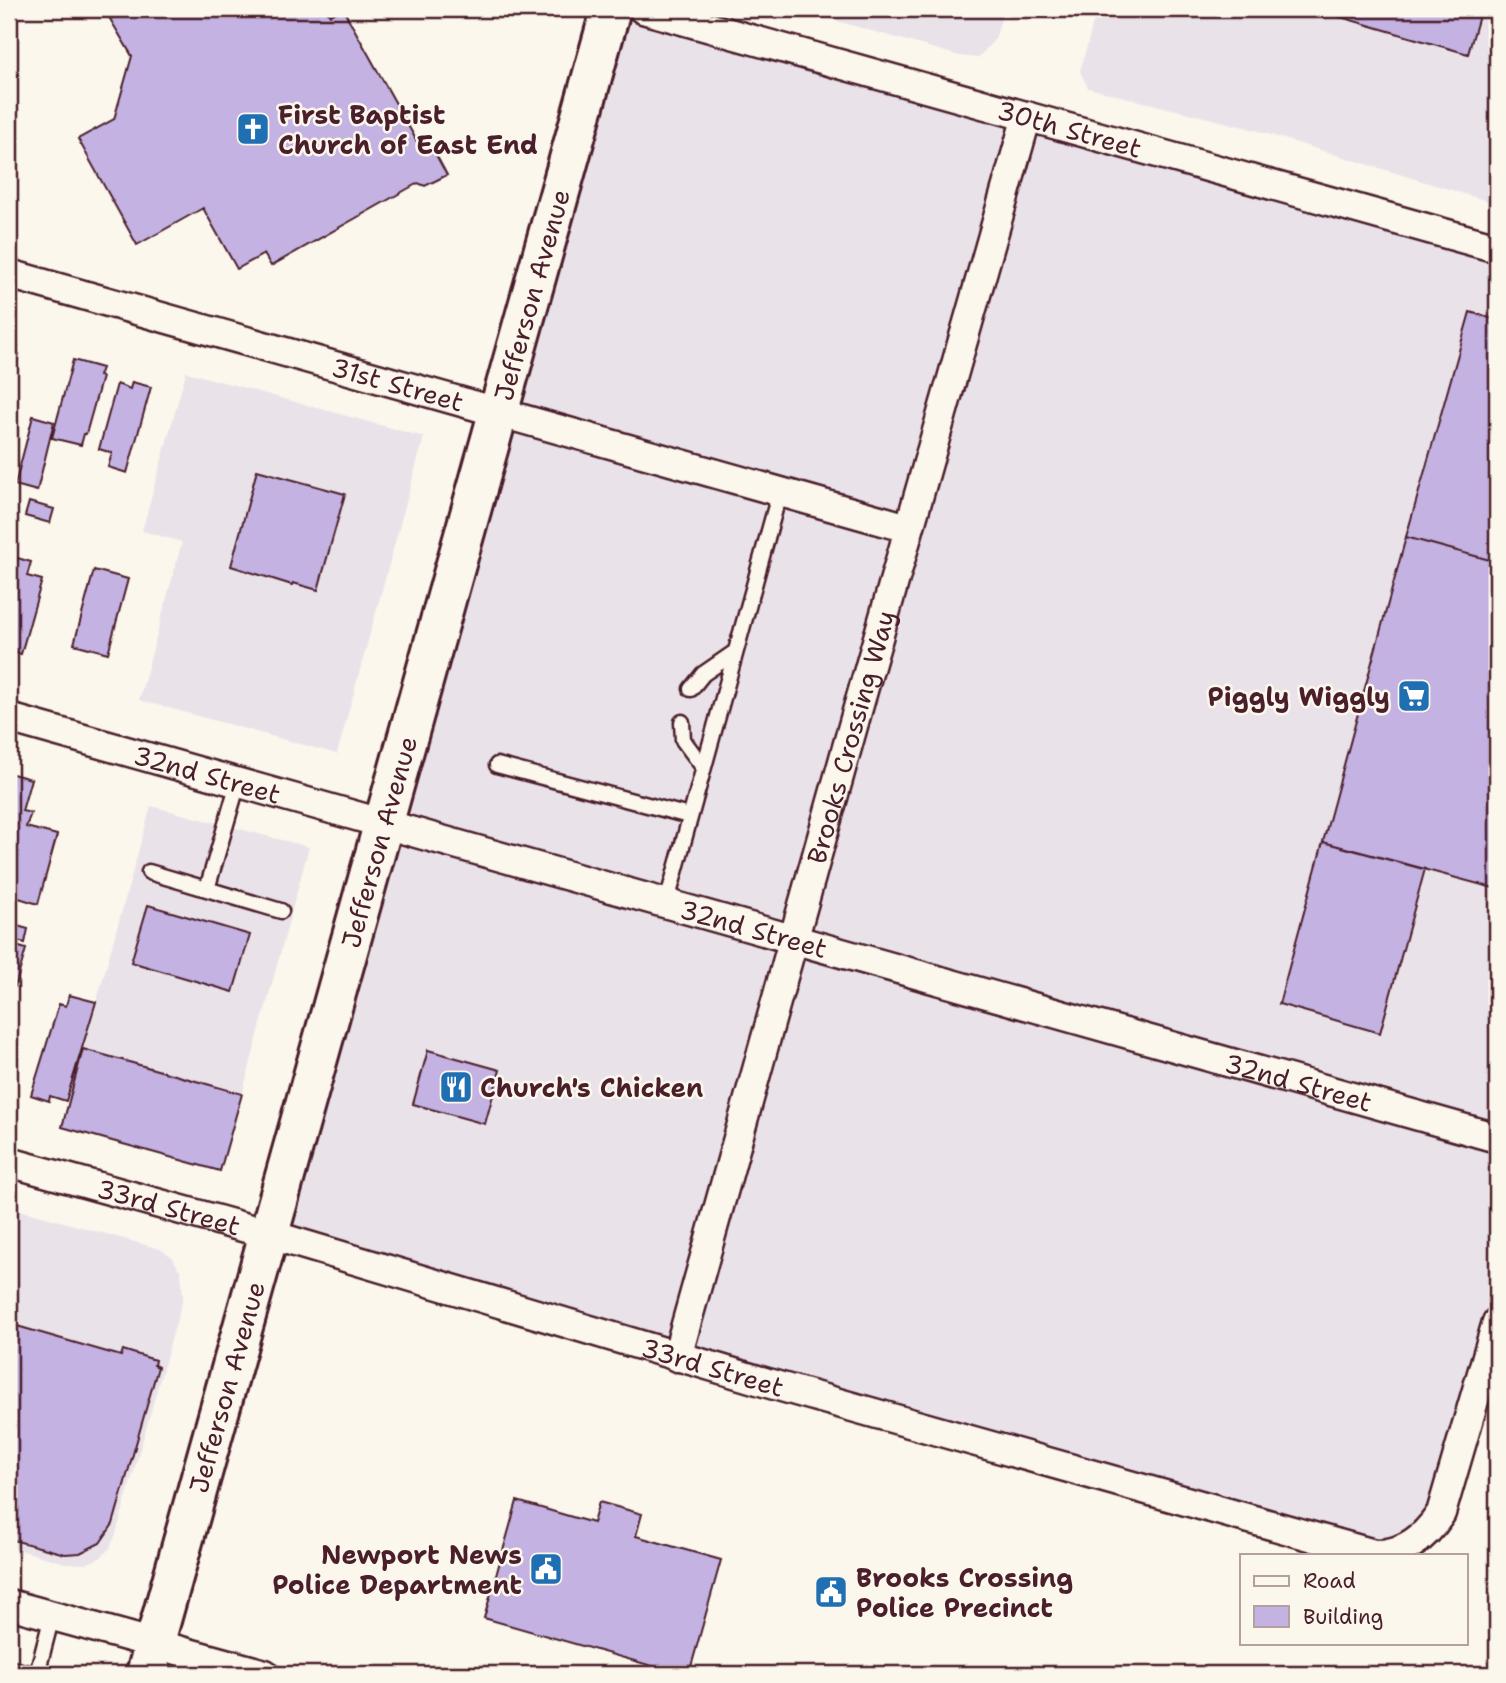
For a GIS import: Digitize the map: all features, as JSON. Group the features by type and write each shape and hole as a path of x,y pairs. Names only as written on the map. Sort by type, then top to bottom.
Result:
{"main road":[{"name":"Jefferson Avenue","path":"150,1659 611,9"}],"street":[{"name":"30th Street","path":"643,9 1497,248"},
{"name":"Brooks Crossing Way","path":"677,1357 908,528 1027,116"},
{"name":"31st Street","path":"9,274 908,528"},
{"name":"32nd Street","path":"9,718 1497,1138"},
{"name":"33rd Street","path":"9,1162 268,1234 677,1357 1374,1554 1399,1551 1417,1542 1441,1513 1497,1322"},
{"path":"9,1604 52,1616 150,1659 265,1674"}],"lane":[{"path":"666,905 780,491"},
{"path":"691,689 703,674 735,652"},
{"path":"682,723 683,740 703,767"},
{"path":"497,765 690,816"},
{"path":"207,889 238,783"},
{"path":"149,872 281,911"},
{"path":"9,1668 34,1674 52,1616"}],"shaded area":[{"path":"611,9 638,9 1497,249 1497,1318 1439,1522 1398,1551 268,1234"},
{"path":"794,9 1004,9 995,39 978,58 960,56"},
{"path":"1097,9 1497,9 1497,204 1248,128 1088,88 1080,71"},
{"path":"186,372 424,437 337,754 139,700 182,542 142,531"},
{"path":"151,806 309,847 223,1165 63,1122"},
{"path":"9,1207 160,1249 171,1256 181,1272 183,1298 116,1534 110,1548 100,1558 86,1564 65,1563 9,1547"}],"building":[{"name":"First Baptist Church of East End","path":"129,9 326,9 330,15 343,9 423,152 435,153 447,175 425,186 418,183 271,266 264,254 237,269 203,208 137,245 78,139 114,119 132,56 110,19"},
{"path":"1313,9 1481,9 1468,54"},
{"path":"1470,312 1497,320 1497,562 1406,537"},
{"path":"9,343 18,346 19,354 9,388"},
{"path":"73,360 102,368 99,376 102,377 81,445 52,438"},
{"path":"132,382 151,387 127,473 108,467 112,453 99,449 117,384 130,389"},
{"path":"33,416 54,422 37,491 15,485"},
{"path":"257,470 345,494 318,590 231,566"},
{"path":"29,502 54,509 50,523 25,516"},
{"path":"1406,537 1497,562 1497,889 1323,842"},
{"path":"14,557 31,562 27,576 42,580 21,654 9,651 9,573"},
{"path":"94,570 128,579 108,653 74,644"},
{"path":"9,773 31,779 22,811 31,813 26,827 57,835 38,904 9,895"},
{"path":"1323,842 1425,869 1380,1033 1279,1004"},
{"path":"148,905 250,935 233,992 131,962"},
{"path":"9,921 10,924 28,929 25,943 9,939"},
{"path":"9,944 26,949 15,987 9,985"},
{"path":"69,995 96,1002 66,1101 50,1096 49,1101 31,1095 59,1004 66,1006"},
{"path":"83,1049 242,1094 220,1171 62,1127"},
{"name":"Church's Chicken","path":"428,1050 500,1070 485,1124 413,1104"},
{"path":"17,1326 121,1356 123,1350 155,1360 154,1365 158,1367 113,1524 100,1543 80,1553 65,1554 9,1539 9,1355"},
{"path":"517,1501 593,1523 599,1502 642,1514 636,1536 721,1560 689,1674 680,1674 484,1618"}],"place":[{"name":"First Baptist Church of East End","path":"253,129"},
{"name":"Piggly Wiggly","path":"1414,696"},
{"name":"Church's Chicken","path":"456,1087"},
{"name":"Newport News Police Department","path":"546,1569"},
{"name":"Brooks Crossing Police Precinct","path":"831,1592"}]}
